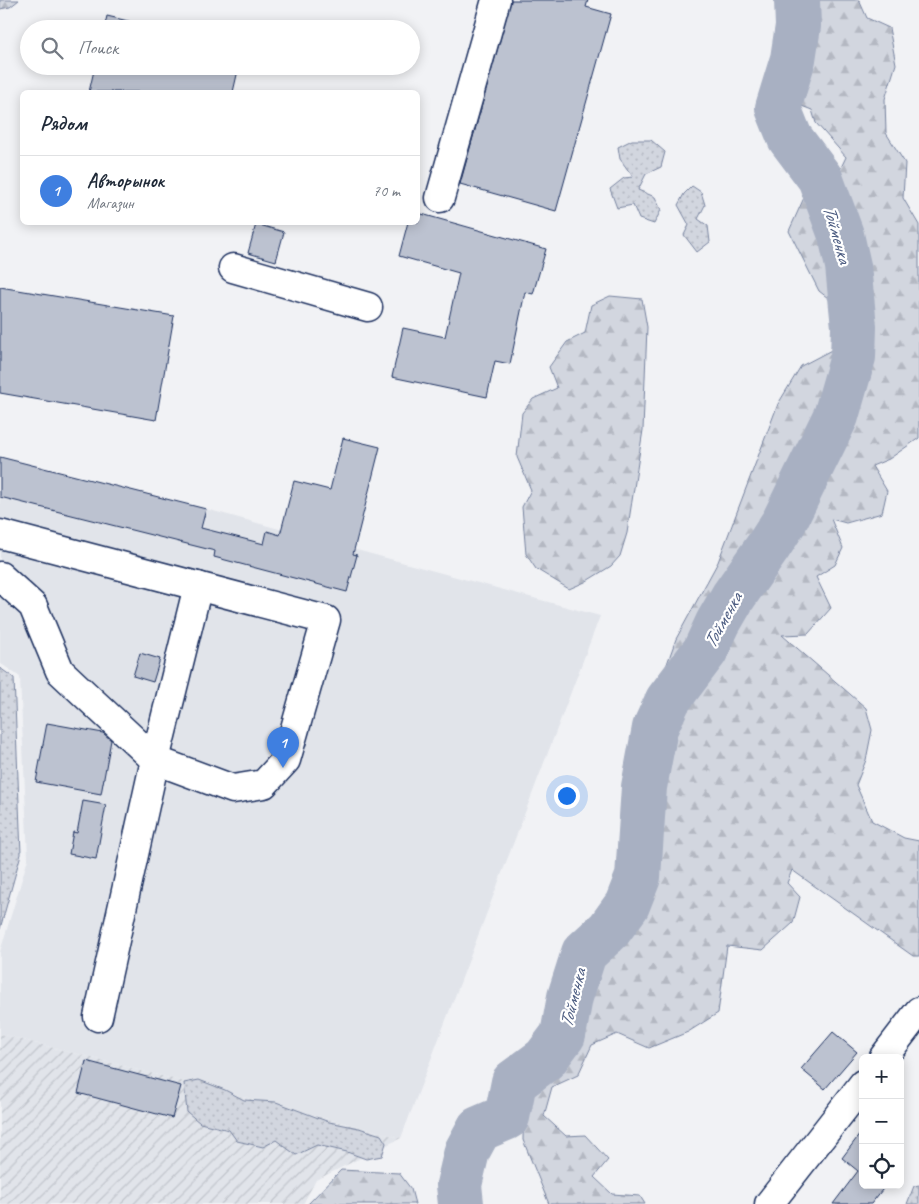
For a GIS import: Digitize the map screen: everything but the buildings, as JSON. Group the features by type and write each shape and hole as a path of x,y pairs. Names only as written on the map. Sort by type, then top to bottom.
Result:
{"street":[{"path":"440,198 496,0"},
{"path":"233,268 368,308"},
{"path":"0,534 326,620 286,760 264,784 234,789 155,760 60,671 33,606 0,576"},
{"path":"98,1017 155,760 198,586"},
{"path":"886,1054 919,1011"},
{"path":"768,1204 859,1089"}],"shaded area":[{"path":"0,457 206,509 600,616 401,1138 0,1034 0,952 28,859 20,677 0,663"},
{"path":"0,1034 401,1138 316,1180 303,1204 0,1204"}],"green space":[{"path":"0,0 19,0 10,7 0,9"},
{"path":"799,0 859,0 867,18 889,28 896,64 885,99 886,133 905,163 903,198 919,225 919,438 889,459 872,466 887,491 882,513 846,523 831,519 843,548 835,565 816,577 831,608 808,634 782,635 866,708 872,730 866,760 856,785 872,821 904,838 919,841 919,956 913,956 792,870 787,883 800,897 793,923 763,950 727,946 718,1013 688,1032 649,1048 617,1034 592,1045 578,1075 552,1087 544,1116 566,1136 585,1135 608,1160 594,1177 612,1194 640,1196 645,1204 549,1204 523,1140 524,1092 544,1059 560,1024 584,1013 587,979 602,945 634,919 674,747 681,700 663,675 676,639 718,562 778,404 801,366 841,345 846,333 844,319 828,298 819,291 789,231 812,180 836,178 846,157 816,123 812,110 799,105 789,79 799,51"},
{"path":"632,140 651,140 665,152 661,167 646,174 638,190 655,197 661,210 654,224 639,219 633,205 617,208 610,189 624,178 633,177 620,159 618,147"},
{"path":"692,186 701,192 705,205 698,219 708,226 710,242 697,252 684,235 689,225 678,205 684,194"},
{"path":"610,296 642,299 647,327 643,430 627,533 620,556 611,566 585,582 569,589 536,569 526,554 522,507 531,490 517,457 522,413 533,399 557,388 549,367 567,342 585,333 591,305"},
{"path":"0,668 14,678 21,854 0,929"},
{"path":"199,1080 244,1100 276,1102 329,1122 381,1135 386,1143 382,1156 366,1159 347,1152 317,1145 296,1155 276,1140 263,1147 237,1141 229,1130 200,1123 187,1112 184,1083"},
{"path":"341,1170 399,1173 411,1189 415,1204 308,1204"},
{"path":"919,1185 919,1204 907,1204 914,1186"}],"waterway":[{"name":"Тойменка","path":"461,1204 459,1185 467,1151 479,1129 507,1117 514,1082 545,1059 563,1035 570,997 584,953 609,930 627,905 638,877 644,787 655,728 668,700 705,651 733,597 784,522 836,416 853,357 854,327 848,266 841,235 820,178 790,138 778,108 793,59 798,26 797,0"}],"place":[{"name":"Авторынок","path":"283,768"}]}
